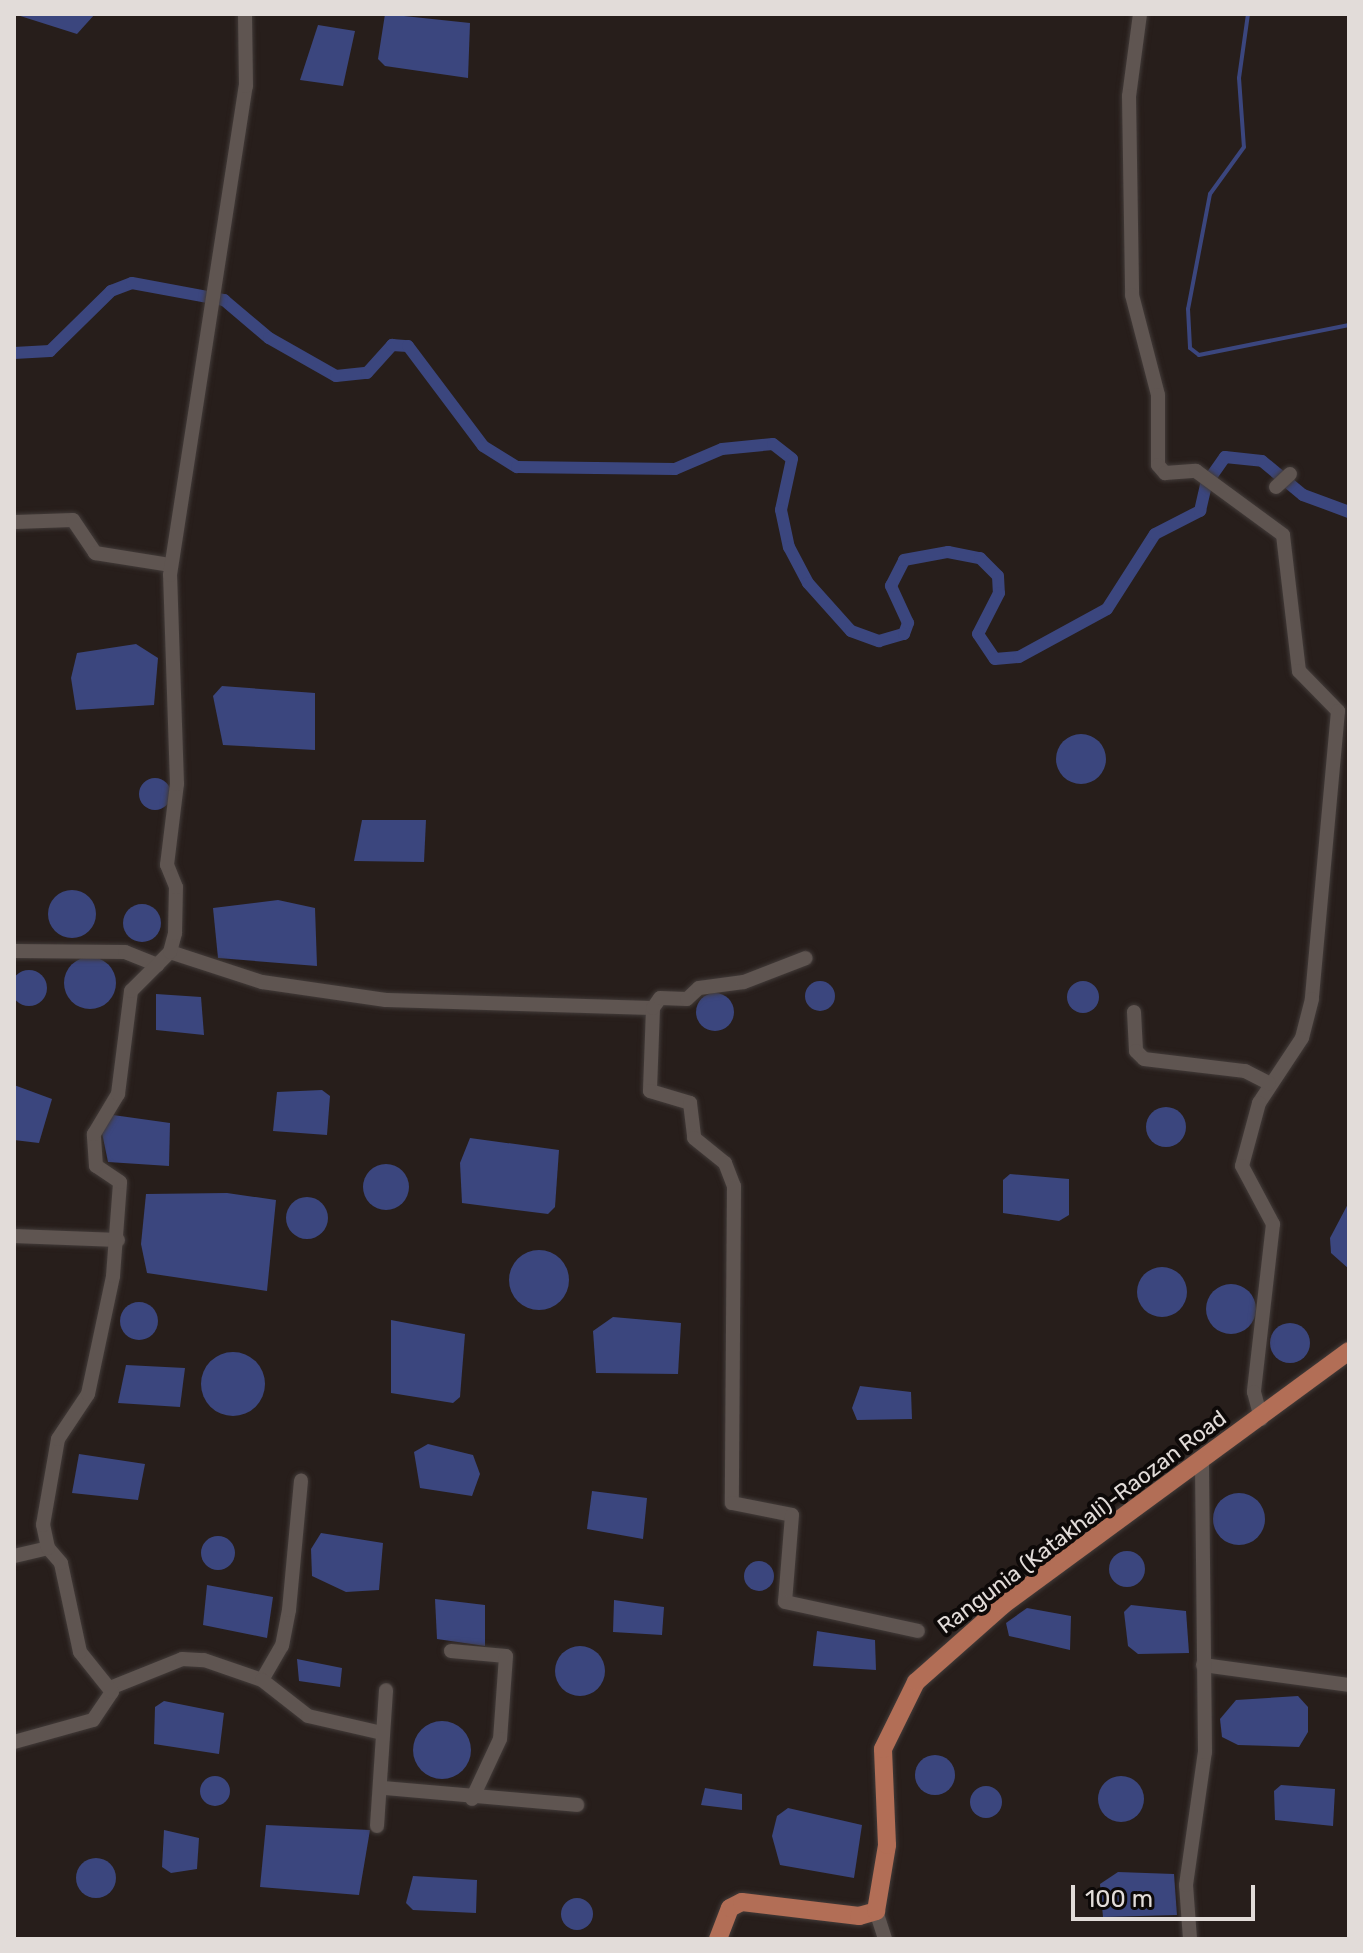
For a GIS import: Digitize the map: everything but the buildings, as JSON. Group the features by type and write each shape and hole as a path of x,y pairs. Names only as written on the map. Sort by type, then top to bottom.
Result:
{"main road":[{"name":"Rangunia (Katakhali)-Raozan Road","path":"876,1911 887,1845 883,1749 916,1682 1003,1605 1261,1419 1349,1351"},
{"path":"718,1939 730,1908 742,1902 876,1911"}],"street":[{"path":"110,1688 80,1652 61,1563 48,1548 49,1475 58,1439 93,1378 118,1240 120,1182 96,1166 94,1134 118,1094 131,991 170,952 177,906 167,865 177,795 171,565 208,310 246,86 245,14"},
{"path":"1140,14 1129,96 1134,314 1158,395 1158,465 1165,473 1200,473 1216,482 1286,541 1299,671 1338,711 1312,999 1302,1038 1269,1083 1248,1129 1242,1166 1273,1224 1254,1392 1261,1419"},
{"path":"1276,487 1290,474"},
{"path":"15,522 73,520 95,553 171,565"},
{"path":"14,951 125,952 157,965"},
{"path":"170,952 262,982 386,1000 653,1008"},
{"path":"806,958 744,982 699,988 687,999 660,998 653,1008 650,1091 690,1103 694,1138 725,1163 734,1186 732,1503 792,1515 785,1602 918,1631"},
{"path":"1134,1012 1136,1051 1144,1059 1245,1071 1269,1083"},
{"path":"14,1236 118,1240"},
{"path":"1190,1939 1186,1885 1205,1752 1202,1461"},
{"path":"262,1680 282,1646 301,1481"},
{"path":"14,1556 48,1548"},
{"path":"451,1651 506,1656 500,1739 472,1799"},
{"path":"14,1742 93,1720 110,1688 182,1659 234,1666 262,1680 308,1716 382,1733"},
{"path":"1203,1665 1349,1685"},
{"path":"377,1826 384,1788 382,1733 386,1690"},
{"path":"384,1788 472,1799 577,1805"},
{"path":"876,1911 885,1939"}],"water":[{"path":"14,14 95,14 77,34"},
{"path":"385,14 470,23 468,78 385,66 378,59"},
{"path":"318,25 355,31 343,86 300,80"},
{"path":"136,644 158,658 154,705 76,710 71,678 77,653"},
{"path":"222,686 315,693 315,750 223,745 213,696"},
{"path":"1081,734 1099,741 1106,759 1099,777 1081,784 1063,777 1056,759 1063,741"},
{"path":"155,778 166,783 171,794 166,805 155,810 144,805 139,794 144,783"},
{"path":"362,820 426,820 424,862 354,861"},
{"path":"72,890 89,897 96,914 89,931 72,938 55,931 48,914 55,897"},
{"path":"278,900 315,908 317,966 218,958 213,908"},
{"path":"142,904 155,910 161,923 155,936 142,942 129,936 123,923 129,910"},
{"path":"90,957 108,965 116,983 108,1001 90,1009 72,1001 64,983 72,965"},
{"path":"29,970 42,975 47,988 42,1001 29,1006 16,1001 11,988 16,975"},
{"path":"820,981 831,985 835,996 831,1007 820,1011 809,1007 805,996 809,985"},
{"path":"1083,981 1094,986 1099,997 1094,1008 1083,1013 1072,1008 1067,997 1072,986"},
{"path":"715,993 729,998 734,1012 729,1026 715,1031 701,1026 696,1012 701,998"},
{"path":"156,994 201,997 204,1035 156,1030"},
{"path":"14,1085 52,1099 39,1143 14,1140"},
{"path":"322,1090 330,1096 327,1135 273,1131 277,1092"},
{"path":"1166,1107 1180,1113 1186,1127 1180,1141 1166,1147 1152,1141 1146,1127 1152,1113"},
{"path":"113,1115 170,1123 169,1166 108,1162 102,1133"},
{"path":"470,1138 559,1150 555,1207 548,1214 462,1203 460,1163"},
{"path":"386,1164 402,1171 409,1187 402,1203 386,1210 370,1203 363,1187 370,1171"},
{"path":"1010,1174 1069,1179 1069,1215 1059,1221 1003,1213 1003,1180"},
{"path":"227,1193 276,1200 267,1291 147,1273 141,1244 146,1194"},
{"path":"307,1197 322,1203 328,1218 322,1233 307,1239 292,1233 286,1218 292,1203"},
{"path":"1349,1202 1349,1269 1331,1253 1330,1238"},
{"path":"539,1250 560,1259 569,1280 560,1301 539,1310 518,1301 509,1280 518,1259"},
{"path":"1162,1267 1179,1275 1187,1292 1179,1309 1162,1317 1145,1309 1137,1292 1145,1275"},
{"path":"1231,1284 1248,1292 1256,1309 1248,1326 1231,1334 1214,1326 1206,1309 1214,1292"},
{"path":"139,1302 152,1308 158,1321 152,1334 139,1340 126,1334 120,1321 126,1308"},
{"path":"613,1317 681,1323 678,1374 596,1373 593,1331"},
{"path":"391,1320 465,1334 460,1397 453,1403 391,1393"},
{"path":"1290,1323 1304,1329 1310,1343 1304,1357 1290,1363 1276,1357 1270,1343 1276,1329"},
{"path":"227,1352 239,1352 256,1361 263,1372 263,1396 256,1407 239,1416 227,1416 215,1411 206,1402 201,1390 201,1378 206,1366 215,1357"},
{"path":"126,1365 185,1368 180,1407 118,1403"},
{"path":"860,1386 911,1392 912,1419 857,1420 852,1408"},
{"path":"428,1444 473,1455 480,1474 472,1496 420,1488 414,1452"},
{"path":"79,1454 145,1464 138,1500 72,1493"},
{"path":"592,1491 647,1498 643,1539 587,1529"},
{"path":"1239,1493 1257,1501 1265,1519 1257,1537 1239,1545 1221,1537 1213,1519 1221,1501"},
{"path":"321,1533 383,1543 379,1590 346,1592 312,1576 311,1549"},
{"path":"218,1536 230,1541 235,1553 230,1565 218,1570 206,1565 201,1553 206,1541"},
{"path":"1127,1551 1140,1556 1145,1569 1140,1582 1127,1587 1114,1582 1109,1569 1114,1556"},
{"path":"759,1561 770,1565 774,1576 770,1587 759,1591 748,1587 744,1576 748,1565"},
{"path":"207,1585 273,1597 267,1638 203,1625"},
{"path":"435,1599 485,1605 485,1646 437,1639"},
{"path":"614,1600 664,1607 662,1635 613,1632"},
{"path":"1131,1605 1186,1611 1189,1653 1138,1654 1128,1646 1124,1612"},
{"path":"1027,1608 1071,1616 1070,1650 1009,1636 1006,1623"},
{"path":"817,1631 875,1640 876,1670 813,1666"},
{"path":"580,1646 598,1653 605,1671 598,1689 580,1696 562,1689 555,1671 562,1653"},
{"path":"297,1659 342,1668 340,1687 299,1681"},
{"path":"1298,1696 1308,1707 1308,1732 1299,1747 1238,1745 1222,1737 1220,1719 1236,1700"},
{"path":"164,1701 224,1713 219,1754 154,1744 155,1707"},
{"path":"442,1721 453,1723 462,1730 469,1739 469,1761 462,1770 453,1777 442,1779 431,1777 422,1770 415,1761 413,1750 415,1739 422,1730 431,1723"},
{"path":"935,1755 949,1761 955,1775 949,1789 935,1795 921,1789 915,1775 921,1761"},
{"path":"215,1776 225,1781 230,1791 225,1801 215,1806 205,1801 200,1791 205,1781"},
{"path":"1121,1776 1137,1783 1144,1799 1137,1815 1121,1822 1105,1815 1098,1799 1105,1783"},
{"path":"1281,1785 1335,1789 1333,1826 1275,1820 1274,1791"},
{"path":"986,1786 997,1791 1002,1802 997,1813 986,1818 975,1813 970,1802 975,1791"},
{"path":"705,1788 742,1794 742,1810 701,1805"},
{"path":"788,1808 862,1825 854,1878 780,1865 772,1836 777,1816"},
{"path":"266,1825 370,1830 359,1895 260,1887"},
{"path":"164,1830 199,1838 197,1869 171,1873 162,1867"},
{"path":"96,1858 110,1864 116,1878 110,1892 96,1898 82,1892 76,1878 82,1864"},
{"path":"1118,1872 1174,1874 1177,1915 1103,1917 1100,1884"},
{"path":"413,1876 477,1880 476,1913 413,1910 406,1903"},
{"path":"577,1898 588,1903 593,1914 588,1925 577,1930 566,1925 561,1914 566,1903"}],"waterway":[{"path":"1248,14 1239,78 1244,147 1210,194 1188,309 1190,348 1199,355 1349,325"},
{"path":"14,353 50,351 111,291 132,283 224,300 269,338 336,376 367,373 392,345 408,346 483,446 517,467 675,469 722,449 773,444 792,459 781,510 789,547 808,583 851,631 879,641 904,634 908,623 891,586 904,560 948,552 980,558 998,576 999,593 978,634 995,659 1019,657 1107,609 1155,534 1200,511 1206,484 1225,457 1262,461 1303,495 1349,512"}]}
